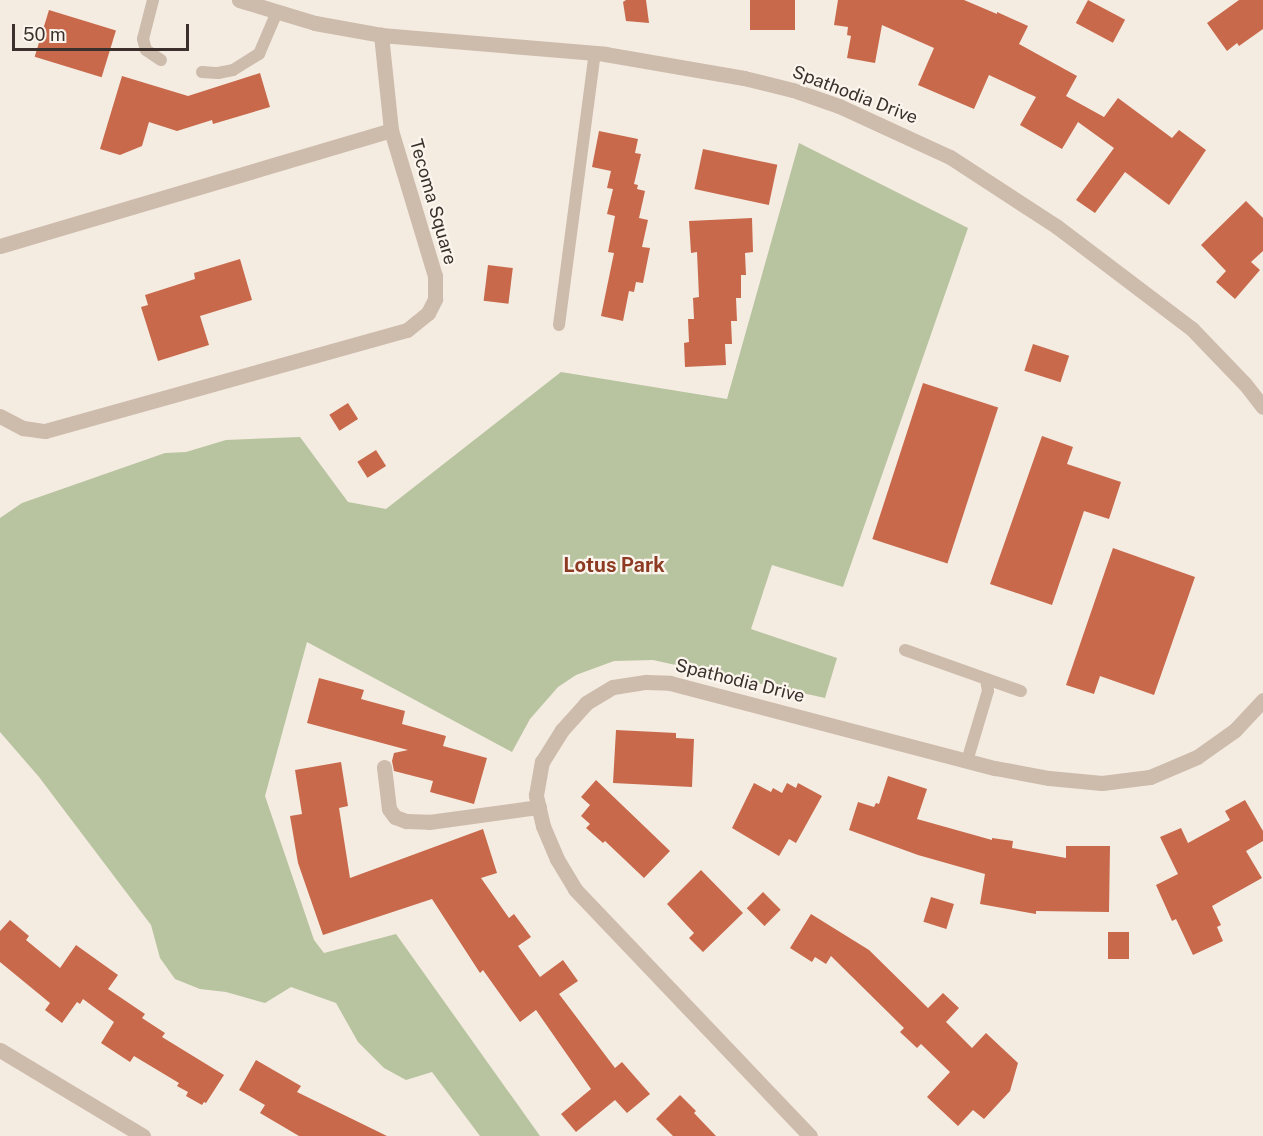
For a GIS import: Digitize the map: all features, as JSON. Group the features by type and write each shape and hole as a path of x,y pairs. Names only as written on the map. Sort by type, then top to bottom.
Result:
{"street":[{"name":"Spathodia Drive","path":"239,0 315,23 381,35 596,53 744,78 793,90 890,128 950,158 1056,226 1192,329 1245,384 1263,407"},
{"path":"381,35 391,130"},
{"name":"Tecoma Square","path":"0,246 391,130 435,276 435,299 428,313 407,330 45,431 23,429 0,416"},
{"name":"Spathodia Drive","path":"810,1136 575,889 557,859 538,807 536,795 542,762 562,730 586,703 613,687 646,682 670,683 967,760 1049,778 1102,783 1150,777 1197,758 1235,730 1263,700"},
{"path":"384,767 389,809 395,817 406,821 429,822 538,807"},
{"path":"0,1050 143,1136"}],"lane":[{"path":"153,0 142,39 146,50 161,60"},
{"path":"202,72 218,74 233,70 259,54 277,12"},
{"path":"559,325 596,53"},
{"path":"905,650 1021,691"},
{"path":"967,760 988,691 986,680"}],"green space":[{"path":"799,143 968,228 843,587 772,565 751,629 837,658 825,698 653,660 614,661 576,675 558,687 530,719 512,752 307,642 265,796 314,940 324,953 396,934 540,1136 480,1136 432,1072 406,1080 384,1068 358,1042 336,1003 291,987 265,1003 226,992 200,989 175,979 160,958 151,925 39,777 0,732 0,518 22,503 165,453 186,452 226,440 300,437 348,502 386,509 561,372 727,399"}],"building":[{"path":"646,0 649,23 626,21 623,2"},
{"path":"750,0 795,0 795,30 750,30"},
{"path":"838,0 964,0 997,14 997,12 1028,26 1019,44 1077,76 1066,96 1104,117 1118,98 1172,138 1179,130 1206,150 1169,205 1125,172 1095,213 1076,200 1114,148 1078,122 1062,149 1020,125 1036,97 989,75 974,109 918,85 934,48 882,25 875,63 847,58 851,36 847,35 848,27 834,25"},
{"path":"1088,0 1125,20 1113,43 1076,23"},
{"path":"1239,0 1263,0 1263,29 1239,46 1237,43 1227,51 1207,23"},
{"path":"49,10 116,30 102,77 35,57"},
{"path":"260,73 270,107 213,124 212,120 177,131 149,122 142,146 120,155 100,149 122,76 188,96"},
{"path":"599,131 638,139 635,153 641,154 634,184 638,185 637,189 645,191 639,218 648,220 642,247 650,248 643,283 636,282 634,292 629,291 623,321 601,316 614,253 608,252 615,216 607,214 613,189 607,188 611,171 592,167"},
{"path":"703,149 777,165 769,205 694,189"},
{"path":"1246,201 1263,218 1263,251 1251,262 1260,270 1235,299 1216,282 1226,271 1201,245"},
{"path":"752,218 753,252 745,253 746,275 741,275 741,298 736,298 737,321 731,321 732,344 725,344 726,365 685,367 684,343 689,342 688,319 694,319 693,298 699,297 697,252 691,253 689,221"},
{"path":"240,259 252,300 200,316 209,345 158,361 141,307 148,305 145,295 195,279 194,273"},
{"path":"488,265 513,268 508,304 484,301"},
{"path":"1033,344 1069,356 1060,382 1024,371"},
{"path":"923,383 998,407 947,563 872,539"},
{"path":"348,403 358,419 339,431 329,415"},
{"path":"1042,436 1073,447 1067,464 1121,482 1109,519 1084,511 1052,605 990,584"},
{"path":"376,450 386,466 367,478 357,462"},
{"path":"1113,548 1195,577 1154,695 1100,676 1094,694 1066,685"},
{"path":"319,678 364,690 361,699 405,711 402,724 446,736 443,746 487,758 474,804 430,792 433,781 394,771 392,761 394,753 408,750 307,723"},
{"path":"616,730 676,733 676,738 694,739 692,787 613,783"},
{"path":"341,762 348,806 339,808 350,878 483,829 497,873 481,878 509,918 514,914 531,937 518,946 540,977 563,960 578,981 559,994 615,1068 622,1062 650,1094 627,1113 615,1100 576,1132 561,1114 591,1089 536,1010 520,1022 483,970 480,973 432,899 323,935 298,863 290,816 302,814 295,770"},
{"path":"888,776 927,789 917,819 992,840 992,838 1013,841 1012,848 1066,858 1066,846 1110,846 1109,912 1036,911 1036,914 980,904 985,874 918,855 849,830 858,802 874,807 876,803 879,804"},
{"path":"596,780 670,851 644,878 605,841 603,843 586,828 590,824 581,816 590,805 581,797"},
{"path":"754,783 771,792 773,788 782,793 787,783 796,788 798,783 822,796 796,843 789,839 779,856 732,828"},
{"path":"1245,800 1263,831 1263,841 1246,851 1262,878 1212,906 1221,925 1217,927 1223,941 1193,955 1176,919 1172,921 1156,885 1178,874 1160,837 1181,828 1188,843 1230,820 1225,811"},
{"path":"701,870 743,913 703,952 689,938 694,933 667,904"},
{"path":"763,892 781,910 764,926 747,908"},
{"path":"931,897 954,904 946,929 923,922"},
{"path":"811,914 869,950 928,1008 943,993 959,1008 946,1022 972,1048 986,1033 1018,1063 1010,1091 984,1119 973,1110 958,1126 927,1097 950,1072 921,1044 917,1048 900,1032 904,1028 831,956 826,964 815,957 812,962 790,948"},
{"path":"10,920 29,936 26,940 60,968 76,945 118,975 108,989 145,1014 142,1018 165,1033 162,1037 224,1075 206,1103 202,1105 186,1096 188,1092 177,1086 179,1083 134,1056 130,1062 101,1043 114,1022 83,999 80,1004 77,1002 62,1023 45,1010 50,1003 0,962 0,931"},
{"path":"1108,932 1129,932 1129,959 1108,959"},
{"path":"256,1060 301,1086 297,1092 387,1136 299,1136 260,1113 265,1105 239,1090"},
{"path":"680,1095 716,1136 673,1136 656,1119"}],"district":[{"name":"Lotus Park","path":"614,565"}]}
